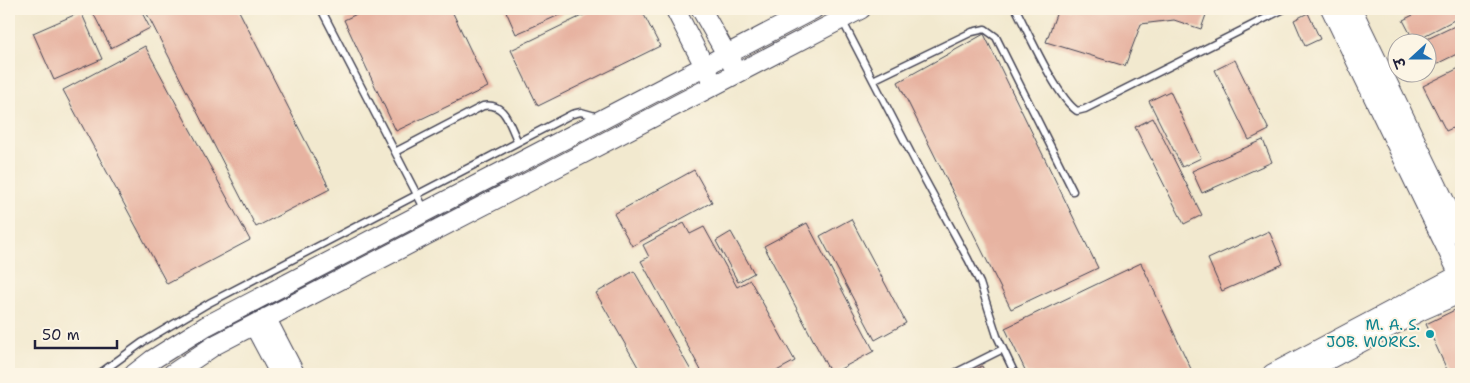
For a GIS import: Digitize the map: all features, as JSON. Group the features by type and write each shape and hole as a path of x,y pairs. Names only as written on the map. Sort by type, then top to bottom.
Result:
{"street":[{"path":"675,9 714,85"},
{"path":"700,9 737,74"},
{"path":"134,374 152,360 206,326 421,203 602,119 814,9"},
{"path":"172,374 215,345 861,9"},
{"path":"1331,9 1461,280"},
{"path":"1352,9 1461,235"},
{"path":"1272,374 1461,280"},
{"path":"1301,374 1420,311 1461,280"},
{"path":"260,322 280,374"},
{"path":"260,322 295,374"}],"lane":[{"path":"321,9 421,203"},
{"path":"1016,9 1059,91 1071,107 1077,111 1085,109 1284,9"},
{"path":"842,19 980,283 1002,349 1016,374"},
{"path":"873,80 972,32 985,29 996,37 1072,190"},
{"path":"395,152 483,106 492,104 498,107 505,116 518,142"},
{"path":"99,374 142,342 209,302 421,203 518,142 572,114 590,113 602,119"},
{"path":"953,374 1002,349"}],"building":[{"path":"91,9 140,9 150,28 111,48"},
{"path":"238,9 330,189 256,227 145,10"},
{"path":"367,9 451,9 488,87 396,131 344,20"},
{"path":"505,9 562,9 564,13 516,34"},
{"path":"596,9 641,9 660,46 538,106 511,50"},
{"path":"1058,9 1208,9 1201,29 1174,20 1141,24 1125,66 1046,42"},
{"path":"1425,9 1456,9 1460,17 1431,32 1409,32 1403,20"},
{"path":"81,12 102,59 54,80 33,33"},
{"path":"1308,13 1320,39 1305,46 1294,20"},
{"path":"1461,23 1461,52 1438,63 1438,34"},
{"path":"984,34 1098,268 1011,309 898,82"},
{"path":"145,46 250,240 167,284 63,90"},
{"path":"1235,60 1269,130 1249,140 1215,70"},
{"path":"1461,67 1461,124 1446,131 1423,86 1431,82 1438,82 1438,78"},
{"path":"1170,91 1201,158 1182,167 1149,101"},
{"path":"1153,118 1202,215 1184,224 1135,127"},
{"path":"1263,140 1272,162 1202,193 1192,171"},
{"path":"694,170 712,202 632,246 614,214"},
{"path":"851,219 906,323 875,340 820,236"},
{"path":"684,223 690,234 704,227 737,287 750,280 795,361 771,374 703,374 641,261 649,257 643,245"},
{"path":"807,223 874,351 831,374 764,246"},
{"path":"1269,231 1283,264 1222,291 1208,259"},
{"path":"731,232 754,273 738,282 716,241"},
{"path":"1141,263 1191,369 1181,374 1027,374 1005,328"},
{"path":"634,271 693,374 642,374 596,293"},
{"path":"1461,307 1461,374 1449,374 1426,324"},
{"path":"982,366 986,374 966,374"}],"place":[{"name":"M. A. S. JOB. WORKS.","path":"1430,334"}]}
